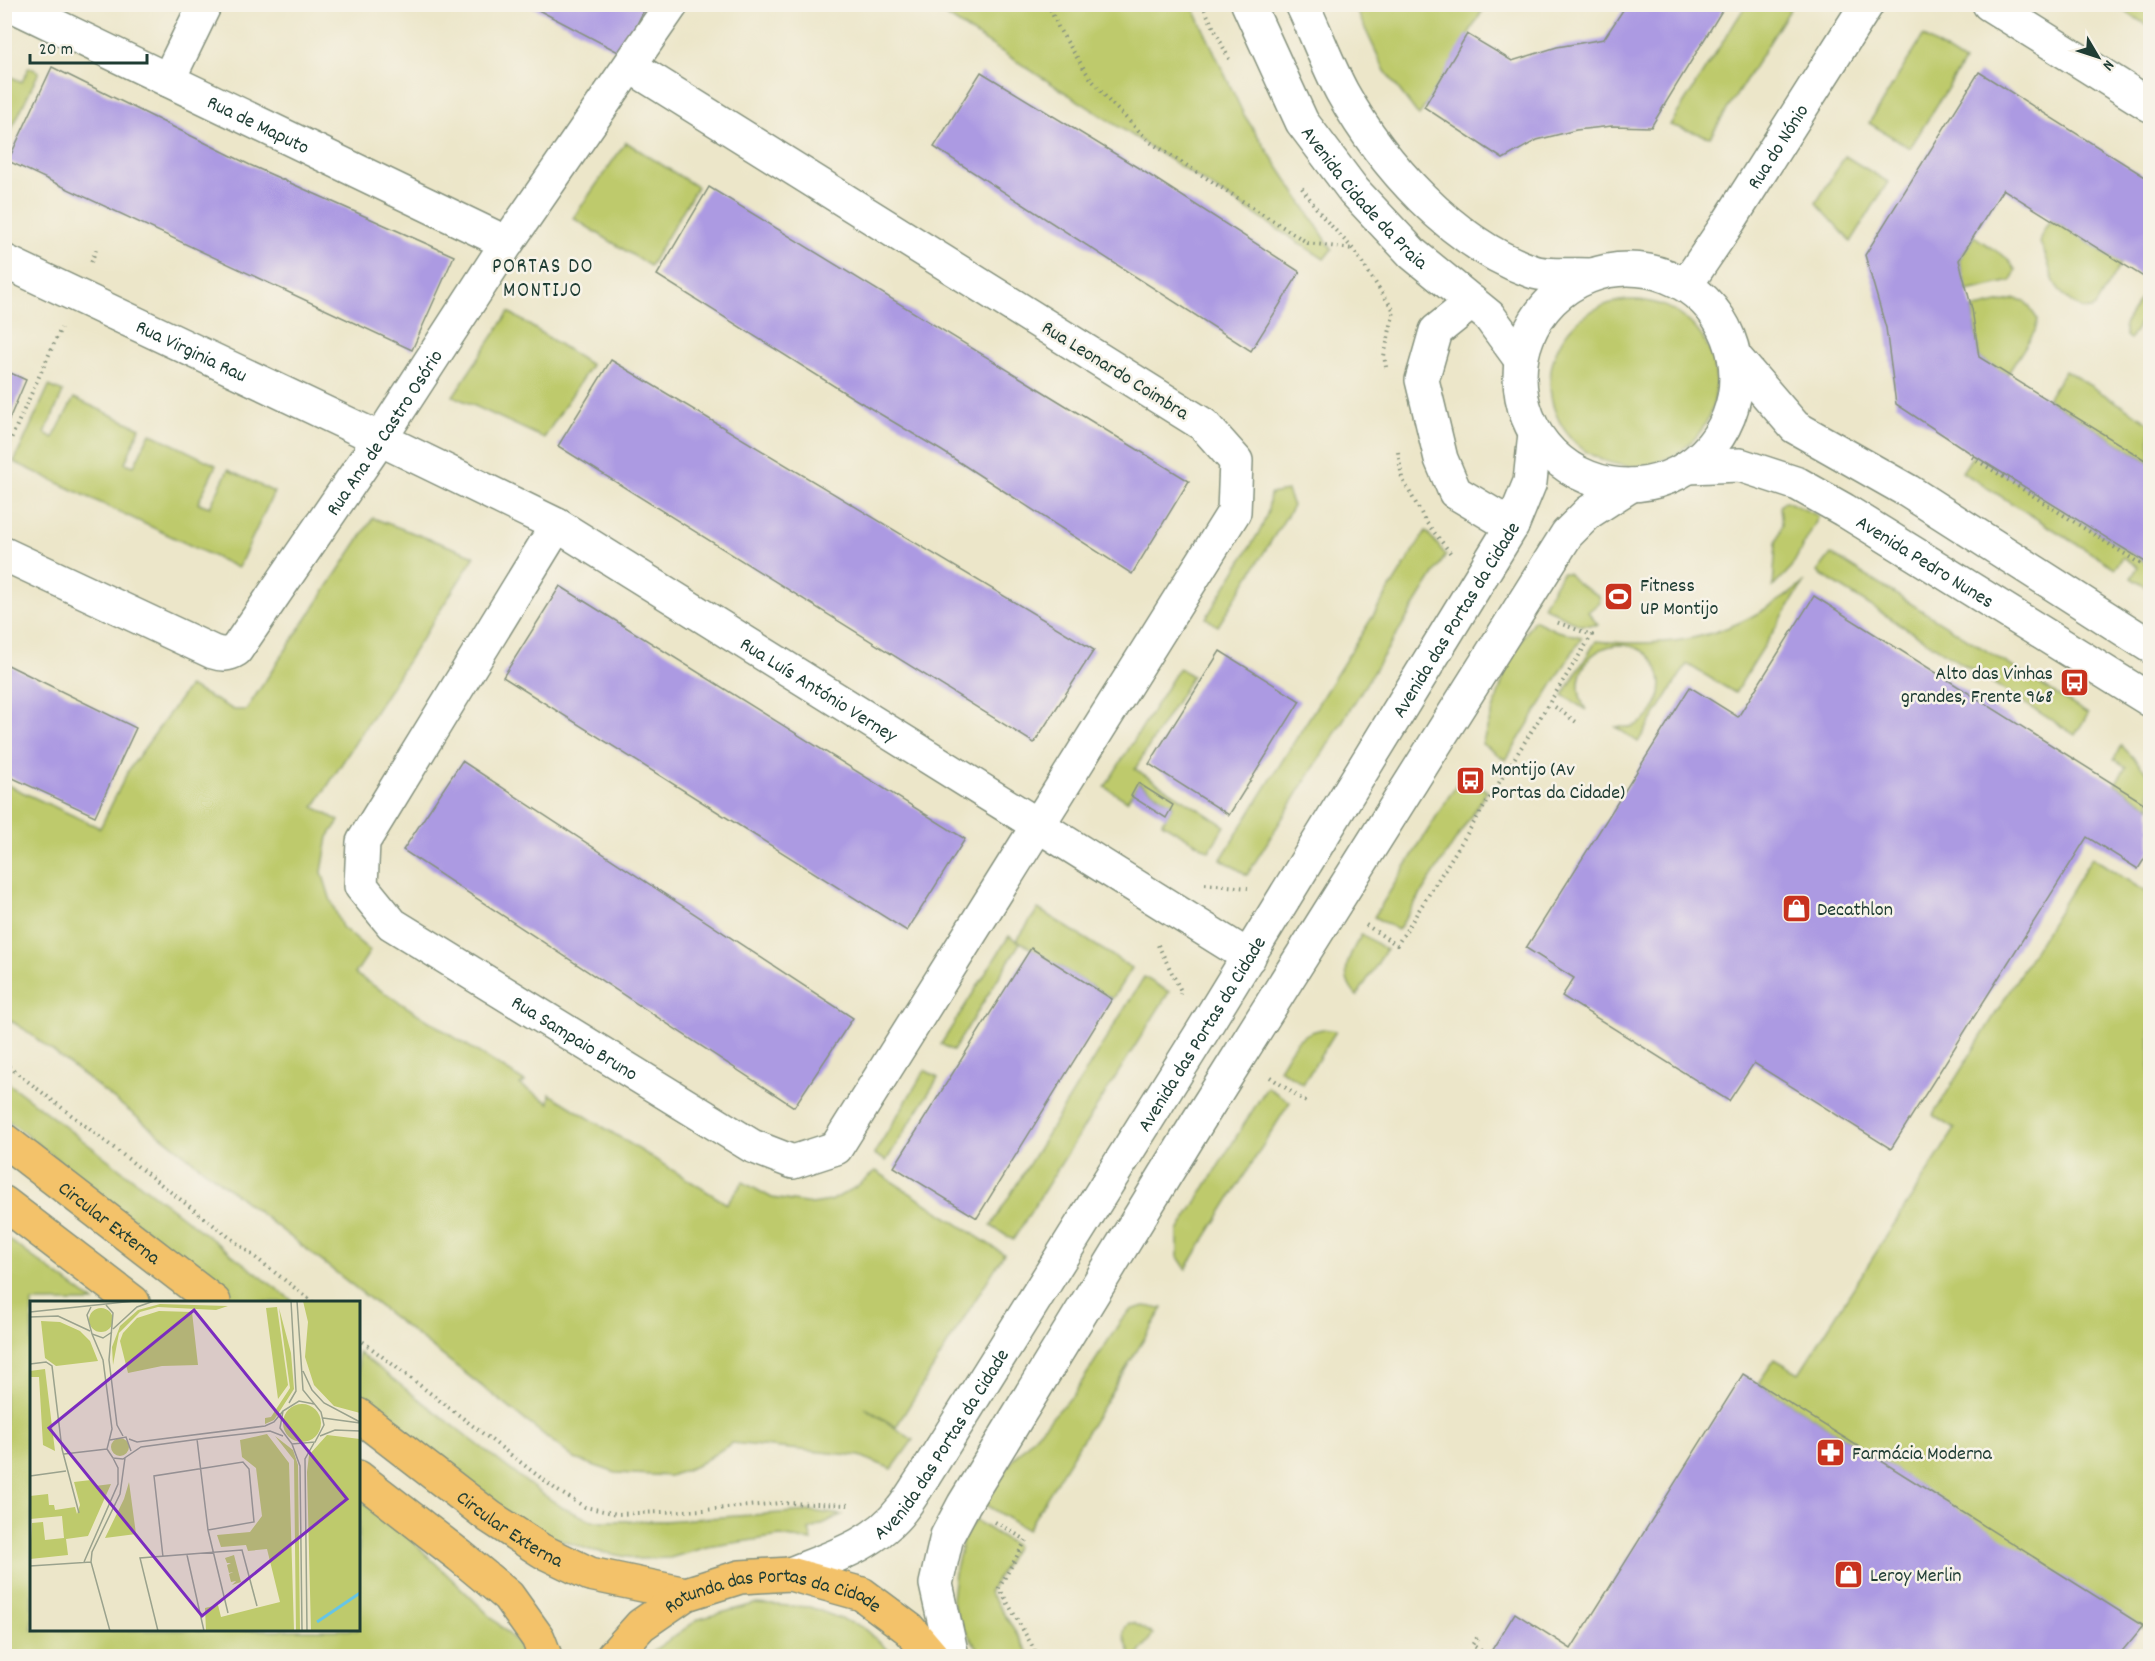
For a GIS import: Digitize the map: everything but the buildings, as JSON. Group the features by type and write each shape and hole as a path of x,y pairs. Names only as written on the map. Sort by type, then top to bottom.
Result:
{"main road":[{"name":"Circular Externa","path":"4,1140 213,1301"},
{"path":"4,1203 132,1301"},
{"name":"Circular Externa","path":"360,1417 490,1517 542,1551 590,1574 686,1594"},
{"path":"360,1479 508,1596 538,1638 545,1656"},
{"name":"Rotunda das Portas da Cidade","path":"613,1656 641,1625 686,1594 740,1577 790,1574 862,1594 909,1629 932,1656"}],"street":[{"name":"Rua de Maputo","path":"10,4 507,243"},
{"path":"168,80 205,4"},
{"name":"Rua Ana de Castro Osório","path":"4,554 213,652 221,655 229,654 242,644 380,439 507,243 672,4"},
{"name":"Avenida Cidade da Praia","path":"1248,4 1302,122 1354,191 1413,254 1489,316 1521,360"},
{"name":"Avenida Cidade da Praia","path":"1302,4 1343,92 1387,160 1444,220 1491,253 1533,272 1590,275"},
{"name":"Rua do Nónio","path":"1686,285 1867,4"},
{"path":"1989,4 2151,105"},
{"name":"Rua Leonardo Coimbra","path":"630,66 1204,424 1236,461 1234,512 1037,825"},
{"name":"Rua Virginia Rau","path":"4,261 380,439"},
{"path":"1623,268 1656,272 1686,285 1709,304 1725,328 1734,356 1736,387 1728,418 1711,446 1688,467 1660,480 1631,485 1602,482 1576,472 1552,455 1534,433 1521,397 1521,360 1529,332 1544,308 1565,288 1590,275 1623,268"},
{"path":"1472,302 1436,331 1422,380 1441,459 1455,492 1512,526"},
{"path":"1734,356 1795,427 1908,491 2151,646"},
{"name":"Avenida das Portas da Cidade","path":"790,1574 854,1549 902,1510 1249,957 1512,526 1530,482 1534,433"},
{"name":"Rua Luís António Verney","path":"380,439 557,525 1249,957"},
{"name":"Avenida Pedro Nunes","path":"1688,467 1740,465 1798,484 1844,510 2151,700"},
{"path":"952,1656 936,1584 947,1536 964,1504 1215,1094 1567,534 1589,512 1631,485"},
{"name":"Rua Sampaio Bruno","path":"557,525 363,842 361,886 392,924 752,1146 793,1162 836,1148 1037,825"}],"path":[{"path":"1048,4 1059,29 1088,75 1109,101 1150,142 1308,243 1353,249"},
{"path":"4,454 65,320"},
{"path":"1972,457 2151,570"},
{"path":"1555,707 1579,723"},
{"path":"4,1063 312,1301"},
{"path":"360,1340 558,1491 585,1507 617,1514 704,1510 781,1503 852,1505 863,1502"},
{"path":"964,1504 1026,1540 999,1588 1038,1656"},
{"path":"1477,1638 1472,1645 1488,1655"}],"green space":[{"path":"940,4 1192,5 1244,115 1332,249 1324,259 937,10"},
{"path":"1354,5 1486,5 1419,116 1385,71"},
{"path":"1746,5 1793,5 1710,137 1670,125"},
{"path":"2114,5 2150,5 2150,27"},
{"path":"1923,36 1964,62 1910,148 1869,123"},
{"path":"29,67 39,72 5,143 5,74 22,82"},
{"path":"626,142 697,187 650,266 573,218"},
{"path":"1845,156 1888,182 1851,242 1816,203"},
{"path":"2051,219 2121,263 2092,309 2084,309 2074,304 2054,282 2040,243"},
{"path":"1974,236 2008,259 2016,271 2011,281 1967,291 1959,260"},
{"path":"2150,283 2150,318 2145,315 2130,339 2126,336 2124,325"},
{"path":"2015,299 2025,301 2038,320 2035,331 2007,375 1979,357 1972,309"},
{"path":"1633,300 1649,301 1665,306 1692,324 1710,351 1715,367 1715,399 1710,415 1692,442 1665,460 1649,465 1633,466 1617,465 1601,460 1574,442 1556,415 1551,399 1550,383 1551,367 1556,351 1574,324 1601,306 1617,301"},
{"path":"509,312 591,365 544,438 453,396"},
{"path":"2065,370 2150,423 2150,463 2047,399"},
{"path":"49,386 63,392 45,433 53,438 74,398 140,428 125,463 134,466 150,433 216,465 198,503 210,507 228,470 274,492 238,568 14,462"},
{"path":"1974,454 2150,565 2150,590 2131,578 2138,567 2123,557 2115,568 1962,472"},
{"path":"1287,491 1293,506 1218,626 1206,618 1261,529 1268,511 1270,494"},
{"path":"1786,501 1819,516 1791,568 1773,587 1776,543 1782,525 1780,507"},
{"path":"373,518 475,556 314,807 339,821 328,837 322,872 342,927 370,951 355,974 525,1082 520,1085 549,1103 550,1094 727,1204 743,1182 772,1198 812,1204 831,1201 856,1187 876,1171 1004,1254 896,1427 864,1407 913,1440 892,1469 860,1456 732,1443 696,1466 670,1476 616,1473 575,1459 24,1029 5,1017 5,784 100,828 128,771 189,686 234,710 246,710"},
{"path":"1426,531 1446,555 1247,875 1221,859"},
{"path":"1831,554 2088,714 2075,735 1817,572"},
{"path":"1562,573 1568,573 1578,584 1599,596 1600,602 1588,612 1598,625 1579,625 1543,606"},
{"path":"1804,582 1735,693 1687,664 1638,742 1616,727 1632,727 1642,721 1655,708 1658,700 1661,682 1659,673 1649,656 1640,650 1631,646 1611,646 1593,655 1586,663 1579,681 1579,692 1586,710 1563,695 1596,641 1665,642 1707,634 1728,628 1749,618 1788,595"},
{"path":"1534,620 1557,631 1582,637 1506,760 1482,744 1510,658"},
{"path":"1179,668 1192,676 1135,769 1225,826 1209,851 1162,823 1173,805 1139,783 1127,801 1105,787"},
{"path":"2121,745 2150,775 2150,807 2115,784 2126,767 2114,759"},
{"path":"1462,775 1487,791 1398,930 1374,917"},
{"path":"2092,857 2150,895 2150,1632 1758,1383 1775,1359 1799,1373 1955,1129 1933,1115"},
{"path":"1038,909 1132,968 1112,999 1017,940"},
{"path":"1362,934 1386,950 1357,996 1351,988 1346,973 1349,957"},
{"path":"1009,936 1020,943 953,1051 941,1044"},
{"path":"1144,977 1169,992 1013,1240 991,1226"},
{"path":"1323,1029 1336,1031 1303,1084 1279,1069 1300,1038"},
{"path":"925,1070 938,1078 886,1161 874,1154"},
{"path":"4,1080 293,1301 236,1301 5,1118"},
{"path":"1267,1087 1290,1102 1186,1269 1178,1257 1178,1231"},
{"path":"4,1236 93,1301 30,1301 30,1631 360,1631 360,1500 405,1534 518,1643 522,1656 5,1656"},
{"path":"1144,1306 1163,1308 1027,1530 984,1504 1014,1458 1074,1394 1120,1322 1131,1310"},
{"path":"360,1354 534,1488 563,1508 593,1521 664,1521 810,1511 842,1515 809,1530 812,1541 780,1536 707,1547 670,1558 639,1559 590,1550 549,1536 506,1512 360,1398"},
{"path":"975,1520 1016,1546 989,1592 1030,1656 983,1656 965,1630 960,1628 952,1599 955,1573 963,1539"},
{"path":"754,1604 810,1607 862,1627 895,1656 649,1656 699,1619"},
{"path":"1134,1623 1153,1634 1138,1656 1131,1656 1125,1638 1126,1626"}],"place":[{"name":"Fitness UP Montijo","path":"1619,596"},
{"name":"Alto das Vinhas grandes, Frente 968","path":"2074,683"},
{"name":"Montijo (Av Portas da Cidade)","path":"1470,780"},
{"name":"Decathlon","path":"1796,908"},
{"name":"Farmácia Moderna","path":"1831,1452"},
{"name":"Leroy Merlin","path":"1849,1574"}],"district":[{"name":"PORTAS DO MONTIJO","path":"543,277"}]}
